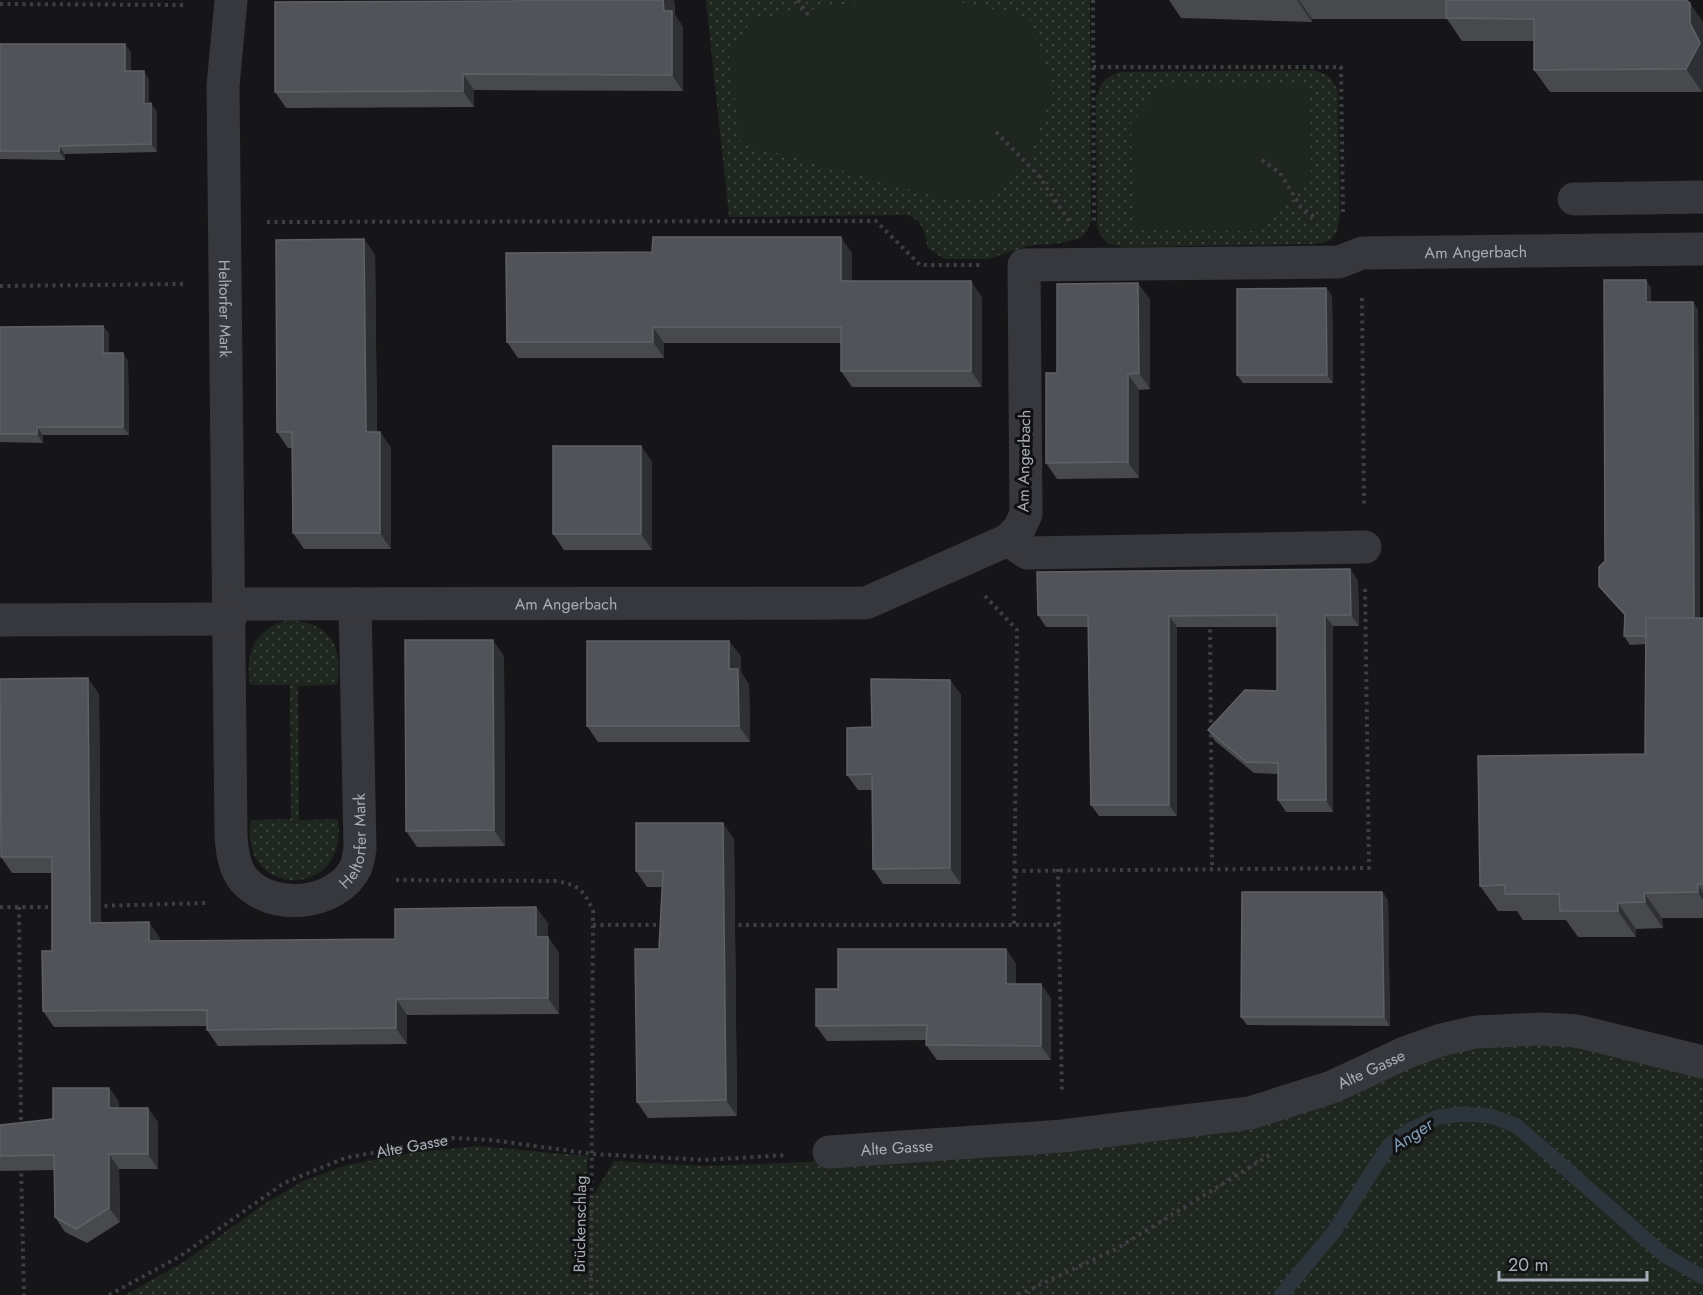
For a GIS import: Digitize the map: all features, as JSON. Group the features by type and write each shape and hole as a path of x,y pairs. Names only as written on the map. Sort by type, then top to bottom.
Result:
{"street":[{"name":"Heltorfer Mark","path":"230,2 223,86 231,836 233,856 242,879 257,892 275,900 305,900 329,894 344,883 356,867 360,849 355,604"},
{"path":"1574,199 1703,197"},
{"name":"Am Angerbach","path":"230,611 355,604 866,603 955,566 1008,540 1020,529 1026,514 1024,265 1339,262 1356,256 1703,249"},
{"path":"1008,540 1027,554 1365,547"},
{"path":"0,620 230,611"},
{"name":"Alte Gasse","path":"828,1152 1063,1136 1250,1113 1332,1087 1416,1049 1476,1032 1541,1029 1577,1031 1703,1062"}],"path":[{"path":"798,0 810,18"},
{"path":"1093,0 1094,264"},
{"path":"0,4 230,2"},
{"path":"1015,871 1369,868 1365,547 1356,256 1344,244 1341,67 1093,67"},
{"path":"996,132 1038,175 1055,197 1094,264"},
{"path":"1262,160 1280,173 1301,207 1314,218 1343,220"},
{"path":"224,222 876,221 920,265 1024,265"},
{"path":"0,286 226,284"},
{"path":"955,566 1017,630 1014,925"},
{"path":"1210,621 1212,869"},
{"name":"Brückenschlag","path":"356,867 378,880 555,881 575,884 586,896 593,911 591,1295"},
{"path":"1058,869 1063,1136"},
{"path":"88,906 213,903 242,879"},
{"path":"0,907 65,906"},
{"path":"19,907 21,1132"},
{"path":"593,926 675,925"},
{"path":"722,925 1059,925"},
{"name":"Alte Gasse","path":"109,1295 179,1257 284,1183 345,1158 453,1138 491,1140 593,1154 705,1160 828,1152"},
{"path":"1018,1295 1116,1248 1269,1157 1277,1149"},
{"path":"21,1156 24,1295"}],"shaded area":[{"path":"706,0 1090,0 1091,220 1087,231 1080,238 1062,243 1028,246 988,259 944,259 928,248 920,224 907,215 729,217"},
{"path":"949,0 1028,17 1054,89 1029,158 996,195 949,200 741,143 729,54 753,19 858,2"},
{"path":"1314,70 1330,78 1338,94 1340,216 1337,231 1331,240 1317,244 1126,247 1115,246 1101,236 1097,226 1096,97 1099,87 1111,75 1121,72"},
{"path":"1167,85 1309,86 1311,174 1257,231 1134,230 1131,123"},
{"path":"288,620 314,625 330,638 338,658 339,671 337,685 298,686 299,820 338,819 337,846 328,865 312,877 294,880 276,876 260,865 251,846 251,820 291,819 290,685 250,685 249,673 249,662 254,644 267,630"},
{"path":"1541,1039 1703,1073 1703,1295 125,1295 182,1263 267,1202 305,1180 347,1165 410,1153 477,1146 588,1156 585,1208 614,1161 706,1166 856,1160 1067,1143 1478,1040"}],"building":[{"path":"663,0 664,11 672,11 672,75 463,74 463,91 275,92 275,2"},
{"path":"1446,0 1686,0 1690,3 1690,23 1700,43 1686,69 1534,70 1534,19 1446,18"},
{"path":"0,44 125,44 125,71 144,71 144,104 151,103 151,144 59,146 59,151 0,151"},
{"path":"653,237 841,237 841,281 971,281 971,371 841,371 841,327 653,327 653,342 507,342 506,253 652,252"},
{"path":"364,239 366,432 380,432 380,533 293,533 292,432 277,432 276,240"},
{"path":"1604,280 1646,280 1646,302 1693,302 1694,618 1646,618 1646,636 1624,636 1625,614 1599,586 1599,567 1605,561"},
{"path":"1138,283 1139,373 1128,374 1128,462 1046,463 1046,373 1057,373 1057,284"},
{"path":"1326,288 1327,375 1237,375 1237,289"},
{"path":"103,326 103,353 123,353 123,427 37,427 37,434 0,434 0,327"},
{"path":"553,446 641,446 641,534 553,534"},
{"path":"1350,569 1351,615 1325,615 1326,800 1278,800 1278,763 1246,762 1208,730 1245,690 1277,691 1277,615 1169,616 1169,805 1091,805 1088,615 1038,615 1037,572"},
{"path":"1646,618 1703,618 1703,884 1698,884 1698,892 1644,893 1645,902 1618,903 1618,911 1560,911 1559,894 1505,894 1505,885 1480,886 1478,756 1645,754"},
{"path":"405,640 493,640 494,830 406,831"},
{"path":"587,641 729,641 729,669 738,669 739,726 587,726"},
{"path":"88,678 90,923 149,922 149,941 395,939 395,909 536,907 536,937 548,937 548,998 396,999 396,1028 207,1030 207,1010 43,1011 42,951 52,951 52,857 1,857 0,679"},
{"path":"871,679 950,680 950,868 873,869 872,774 847,775 847,728 872,727"},
{"path":"636,823 723,823 726,1100 637,1102 635,949 659,949 663,871 636,871"},
{"path":"1242,892 1382,892 1384,1017 1241,1017"},
{"path":"838,949 1006,949 1006,984 1041,984 1041,1046 926,1045 927,1025 816,1026 816,989 838,989"},
{"path":"53,1088 109,1088 109,1108 148,1108 148,1154 109,1154 109,1208 76,1229 55,1217 54,1155 0,1156 0,1125 53,1119"}],"waterway":[{"name":"Anger","path":"1281,1295 1333,1233 1389,1145 1410,1130 1438,1117 1462,1114 1491,1116 1517,1126 1664,1255 1703,1277"}]}
